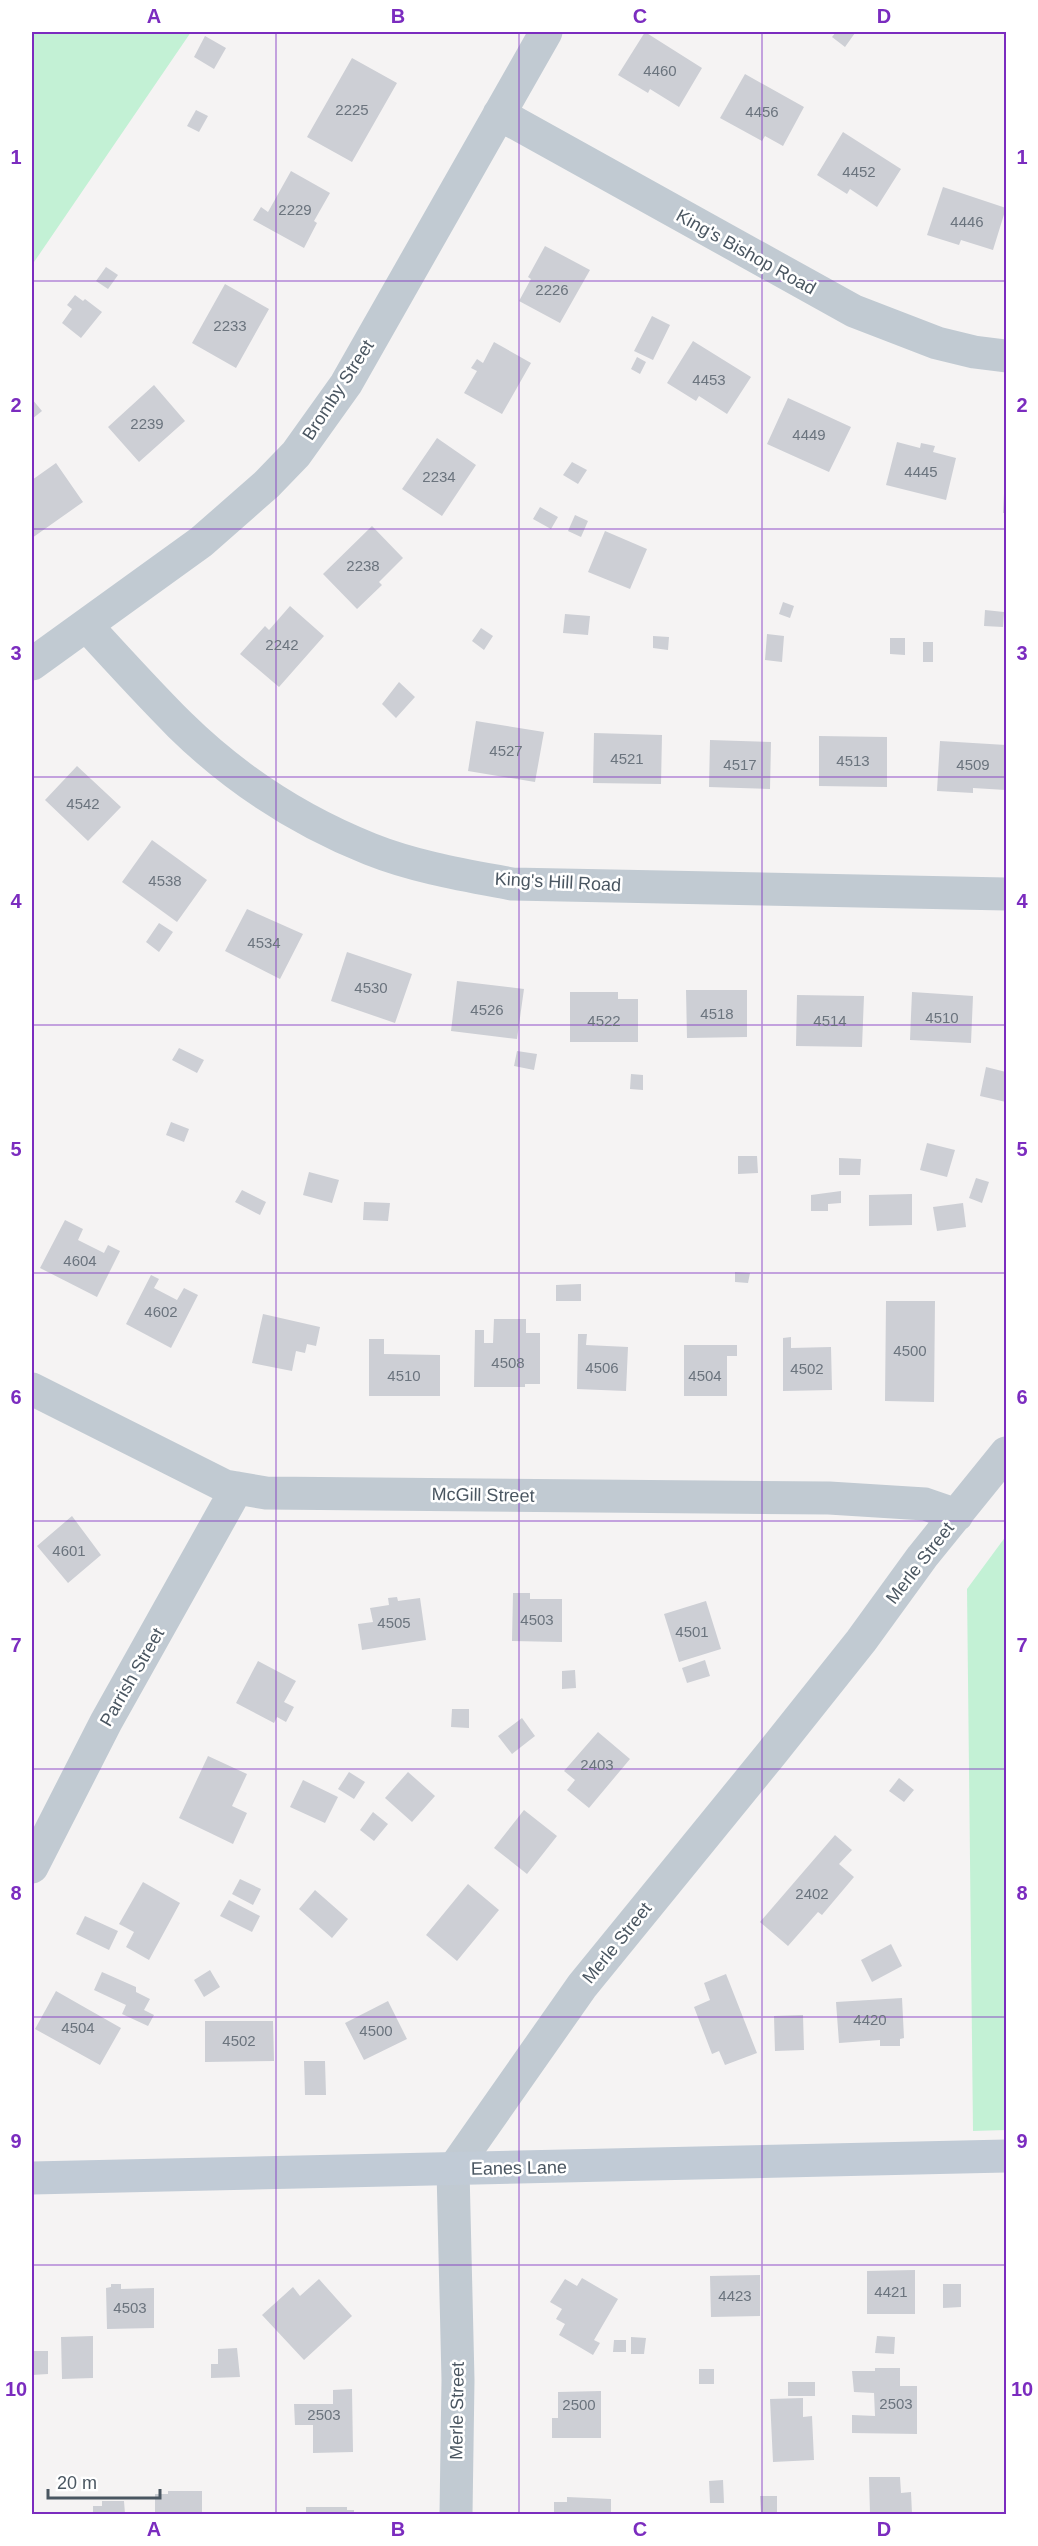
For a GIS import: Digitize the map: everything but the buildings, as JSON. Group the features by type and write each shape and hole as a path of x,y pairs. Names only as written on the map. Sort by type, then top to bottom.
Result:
{"street":[{"name":"Bromby Street","path":"32,664 201,542 267,484 296,454 346,384 546,32"},
{"name":"King's Bishop Road","path":"499,114 854,311 937,343 974,352 1006,356"},
{"name":"King's Hill Road","path":"86,626 181,726 238,775 294,813 372,850 424,865 512,884 1006,894"},
{"name":"McGill Street","path":"32,1389 225,1485 266,1493 829,1498 925,1504 957,1515"},
{"name":"Merle Street","path":"456,2514 458,2380 453,2169 582,1986 771,1754 1006,1453"},
{"name":"Parrish Street","path":"32,1867 106,1722 237,1488"},
{"name":"Eanes Lane","path":"32,2178 1006,2156"}],"green space":[{"path":"32,32 191,32 32,265"},
{"path":"1006,1536 1006,2130 973,2131 967,1589"}]}
